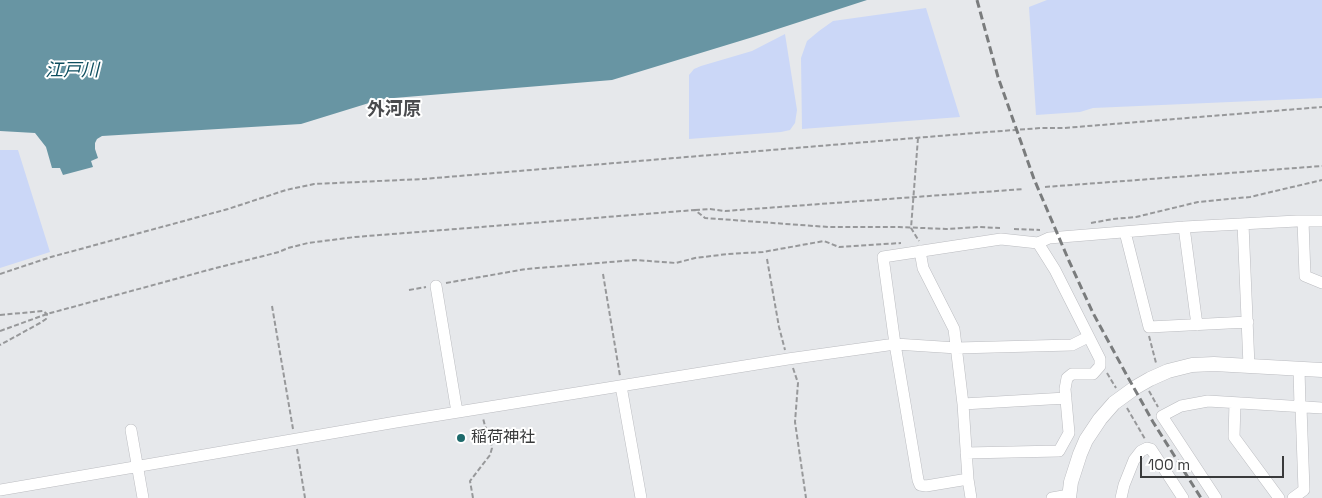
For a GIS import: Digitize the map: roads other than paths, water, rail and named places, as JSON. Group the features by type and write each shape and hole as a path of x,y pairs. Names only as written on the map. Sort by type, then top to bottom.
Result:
{"street":[{"path":"1304,221 1306,276 1322,283"},
{"path":"968,479 926,486 920,485 918,480 895,344 883,257 919,243 1001,239 1038,243 1049,238 1125,232 1322,221"},
{"path":"1243,224 1250,366"},
{"path":"1184,228 1197,324"},
{"path":"1125,232 1149,327 1248,322"},
{"path":"919,243 923,268 954,329 971,498"},
{"path":"966,453 1059,451 1070,433 1066,378 1072,374 1093,374 1100,366 1100,359 1055,270 1038,243"},
{"path":"436,286 457,412"},
{"path":"0,490 457,412 622,390 788,359 895,344 957,348 1072,345 1088,337"},
{"path":"1052,498 1069,497 1075,467 1086,440 1109,409 1136,387 1168,371 1192,365 1322,370"},
{"path":"1293,498 1304,490 1299,368"},
{"path":"622,390 641,498"},
{"path":"963,404 1066,398"},
{"path":"1216,498 1162,416 1181,406 1200,402 1322,408"},
{"path":"1235,403 1234,437 1279,498"},
{"path":"131,430 143,498"},
{"path":"1121,498 1134,460 1141,451 1147,448 1151,449 1183,498"}],"water":[{"name":"江戸川","path":"0,0 867,0 612,80 382,99 301,124 102,136 95,143 98,158 91,161 93,167 63,175 60,168 52,168 46,147 35,133 0,131"}],"railway":[{"path":"977,0 998,77 1034,179 1069,261 1093,313 1125,372 1153,422 1201,498"}],"place":[{"name":"稲荷神社","path":"461,438"}],"district":[{"name":"外河原","path":"394,110"}]}
